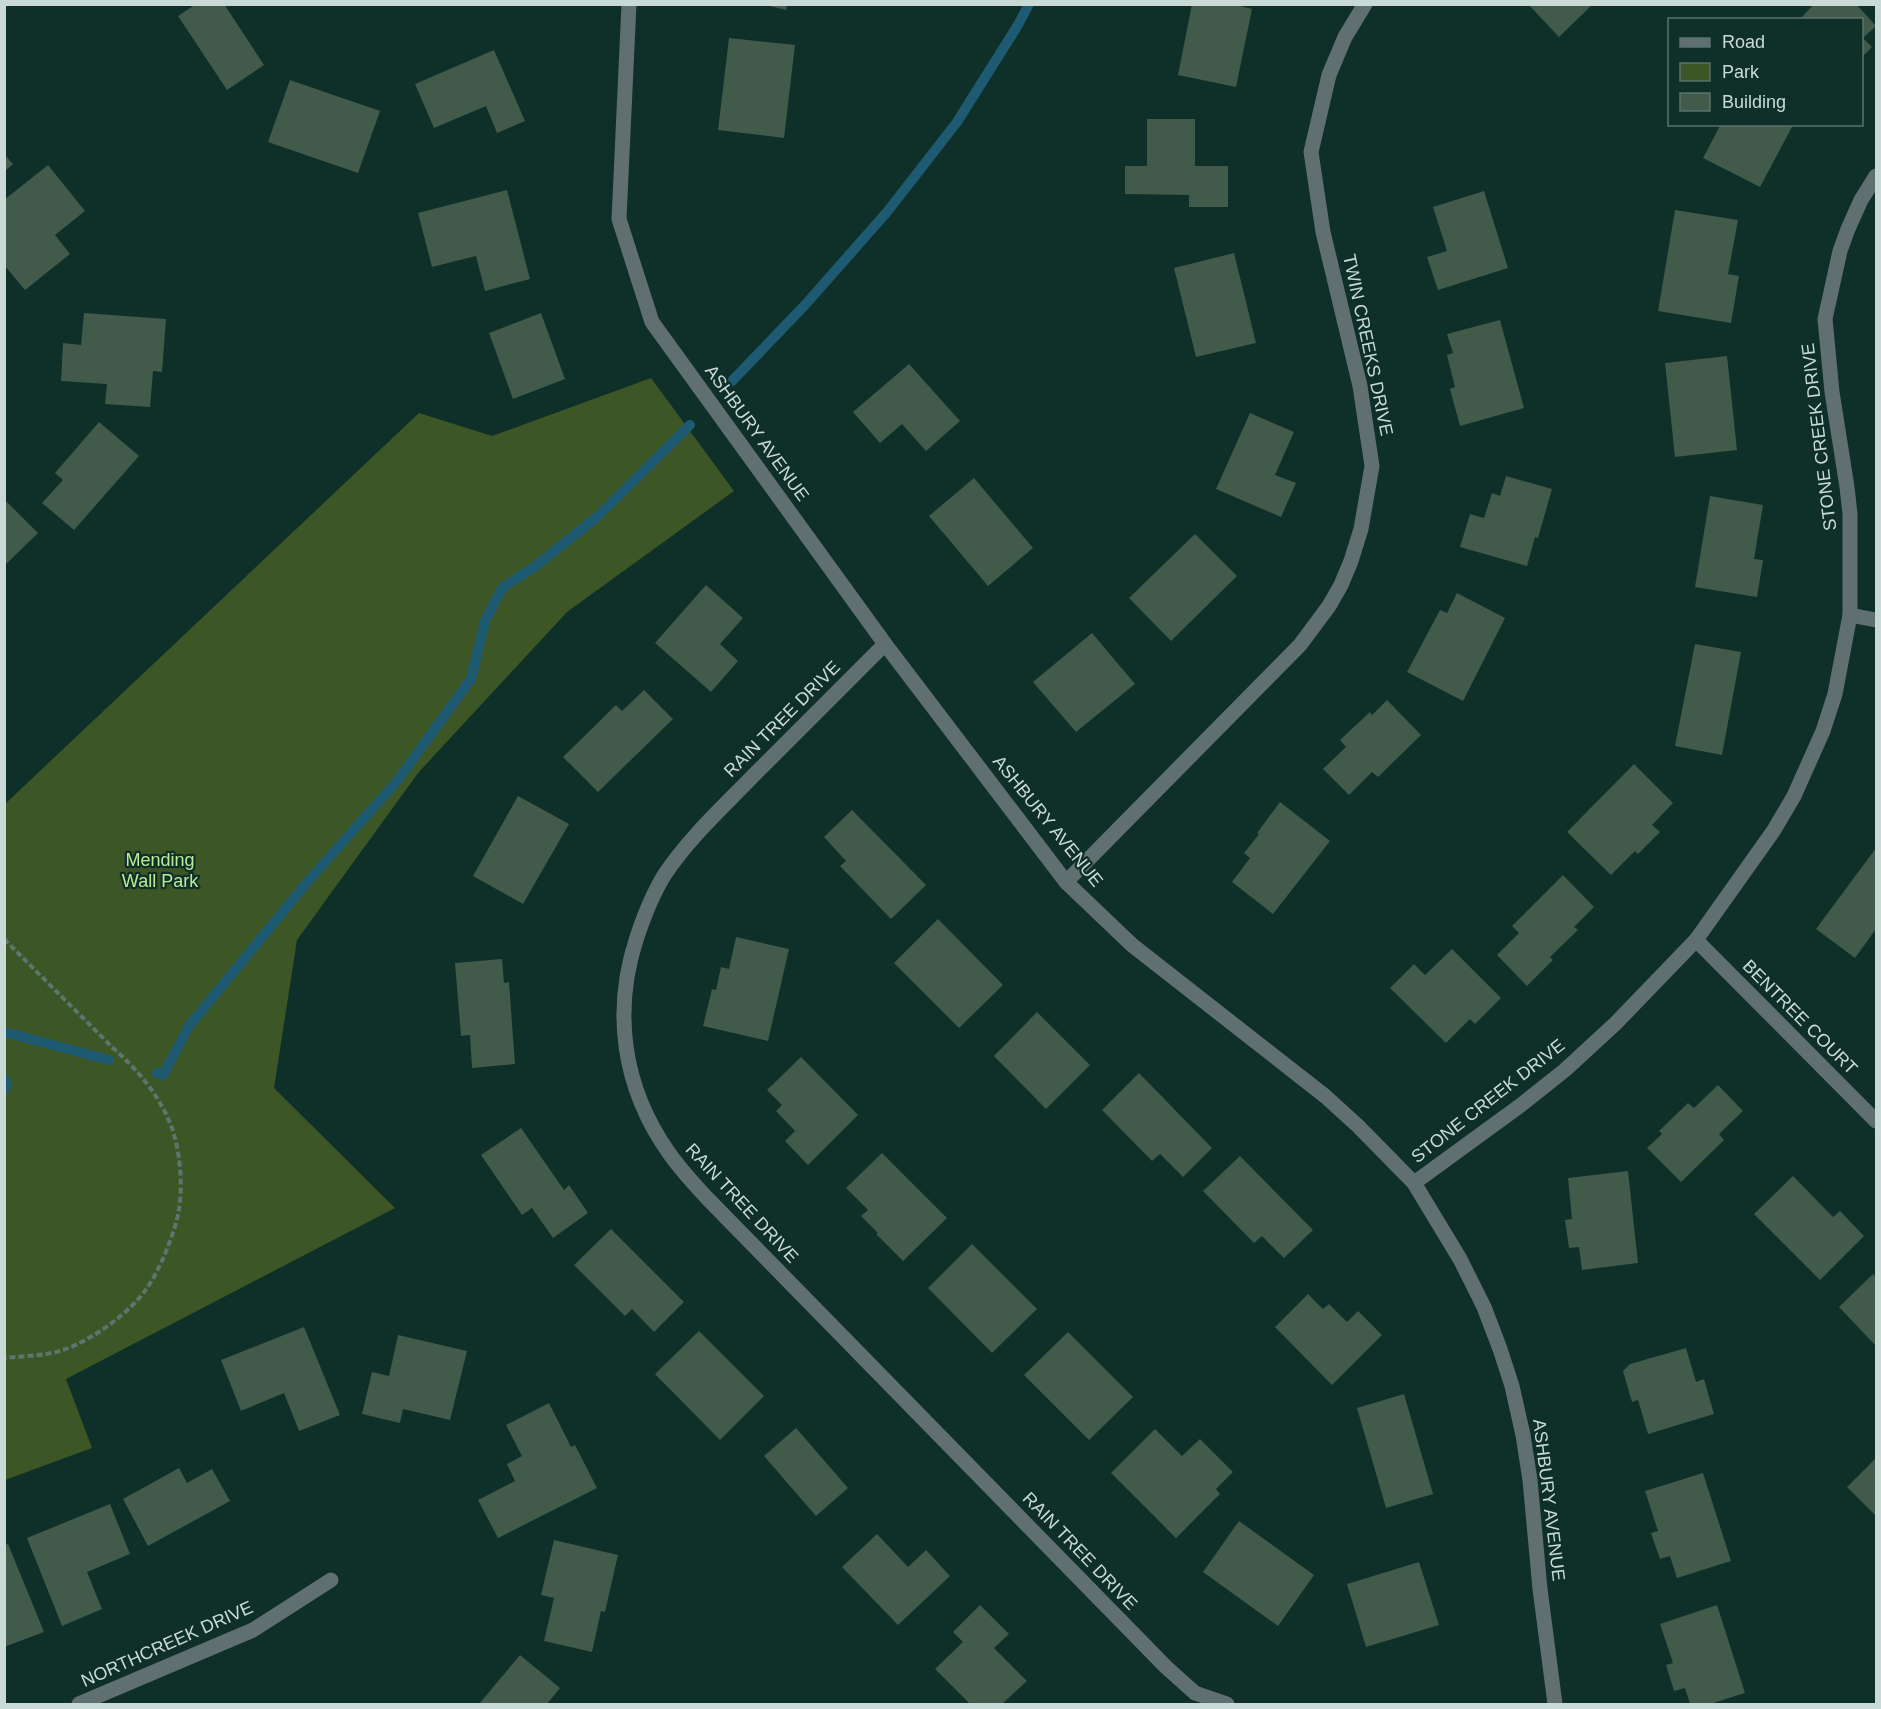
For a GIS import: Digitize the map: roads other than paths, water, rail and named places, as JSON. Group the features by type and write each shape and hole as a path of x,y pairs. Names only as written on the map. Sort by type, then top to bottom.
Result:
{"street":[{"name":"ASHBURY AVENUE","path":"629,4 619,219 652,322 885,644 1066,882 1132,945 1324,1096 1358,1126 1414,1183 1460,1259 1484,1307 1512,1386 1530,1480 1540,1589 1556,1704"},
{"name":"TWIN CREEKS DRIVE","path":"1066,882 1300,645 1329,606 1351,561 1361,529 1372,466 1360,386 1323,232 1311,152 1329,75 1345,37 1365,4"},
{"name":"STONE CREEK DRIVE","path":"1414,1183 1521,1106 1616,1023 1696,940 1774,830 1794,796 1823,731 1835,694 1850,615 1850,514 1832,392 1825,319 1844,240 1861,200 1876,176"},
{"path":"1850,615 1876,621"},
{"name":"RAIN TREE DRIVE","path":"885,644 700,830 664,875 644,915 626,980 624,1018 626,1049 633,1080 645,1112 669,1153 707,1198 1166,1667 1195,1693 1227,1704"},
{"name":"BENTREE COURT","path":"1696,940 1876,1121"},
{"name":"NORTHCREEK DRIVE","path":"79,1704 253,1630 331,1580"}],"waterway":[{"path":"732,381 805,305 887,212 957,122 1029,4"},
{"path":"157,1073 163,1075 189,1026 309,880 397,781 471,679 485,621 502,588 537,565 598,516 690,425"},
{"path":"4,1032 109,1060"},
{"path":"4,1079 7,1085 4,1090"}],"park label":[{"name":"Mending Wall Park","path":"160,870"}]}
